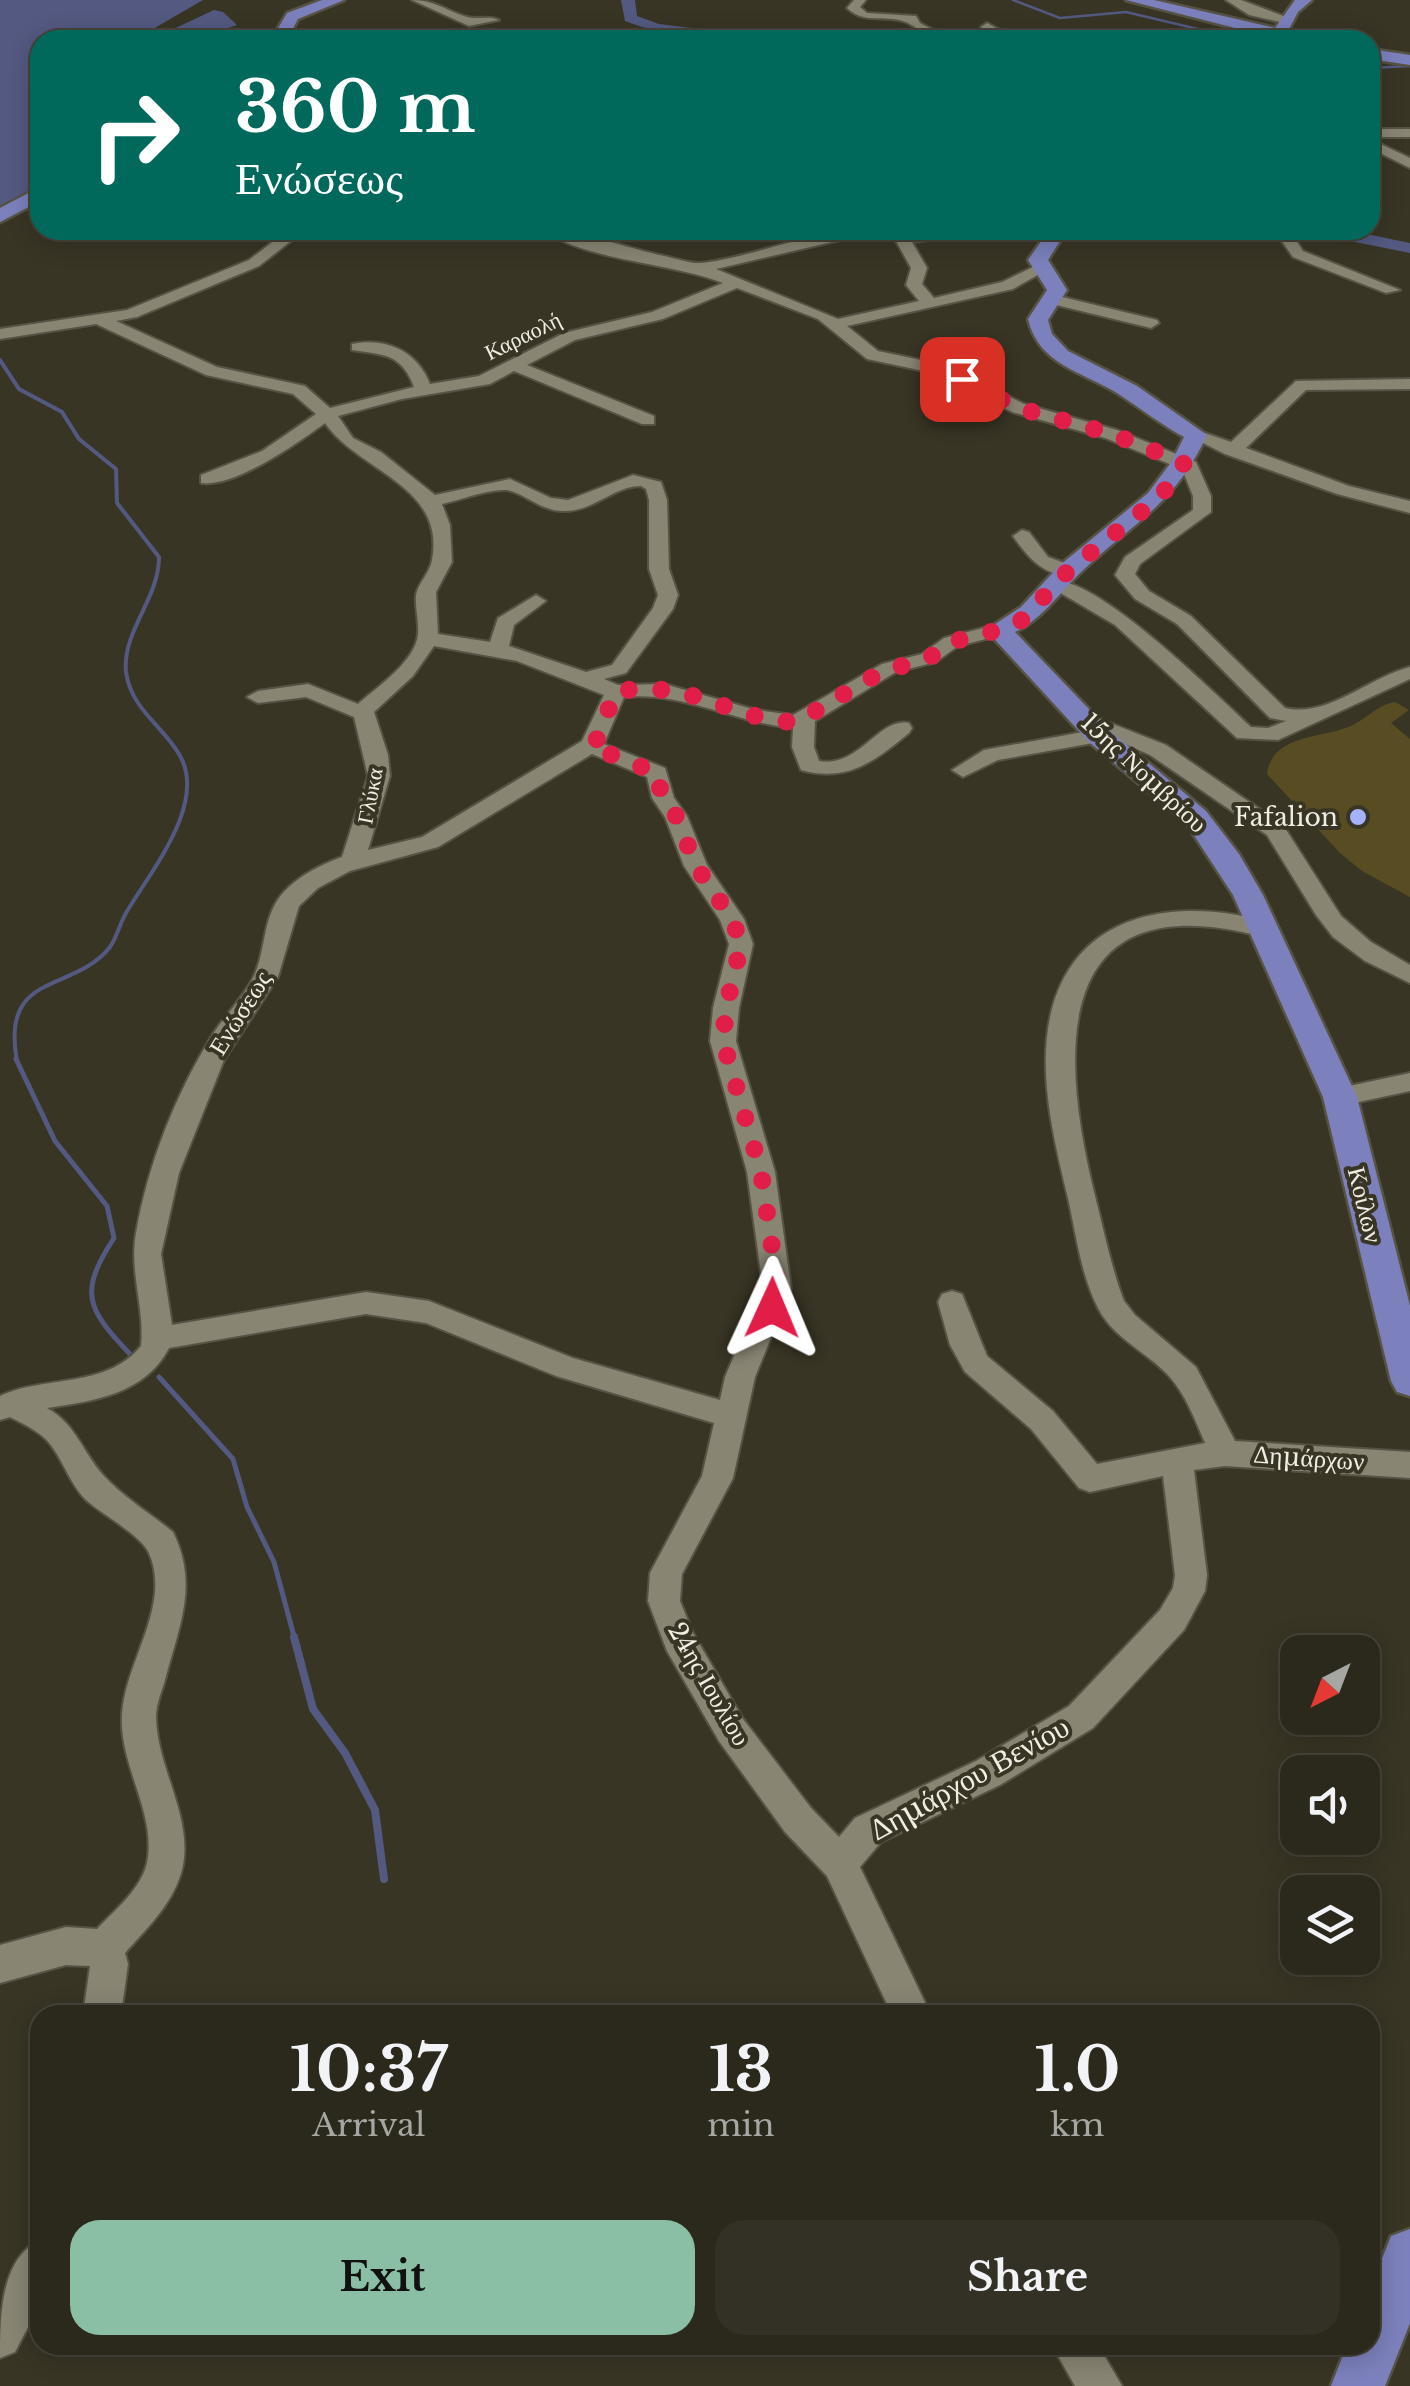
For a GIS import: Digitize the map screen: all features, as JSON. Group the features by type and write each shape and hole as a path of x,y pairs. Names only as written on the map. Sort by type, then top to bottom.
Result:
{"main road":[{"path":"284,30 292,16 336,0"},
{"path":"1134,0 1272,30"},
{"path":"1284,30 1292,10 1304,0"},
{"path":"1214,20 1272,30"},
{"path":"1380,56 1410,60"},
{"path":"0,218 30,201"},
{"path":"999,630 1033,612 1063,578 1161,496 1184,463 1196,435 1126,389 1074,364 1041,334 1038,319 1054,300 1056,286 1042,268 1039,254 1050,240"},
{"name":"15ης Νομβρίου","path":"999,630 1092,728 1203,824 1229,862 1263,929 1340,1097"},
{"name":"Κοίλων","path":"1340,1097 1410,1381"},
{"path":"1380,2355 1396,2332 1410,2255"},
{"path":"1358,2386 1380,2355"}],"street":[{"path":"418,0 468,22 493,20"},
{"path":"860,0 852,8 864,16 912,19 925,30"},
{"path":"1232,0 1280,30"},
{"path":"987,26 992,30"},
{"path":"1380,134 1410,133"},
{"path":"1380,138 1410,148"},
{"path":"1380,148 1410,164"},
{"path":"0,334 131,314 234,272 285,240"},
{"path":"578,240 699,268 836,324 873,355 943,370 1018,408 1112,434 1184,463 1194,470 1202,512 1132,561 1124,574 1142,595 1184,620 1267,705 1283,716 1311,720"},
{"path":"699,268 816,240"},
{"path":"903,240 906,252 920,268 914,286 931,304"},
{"path":"1288,240 1298,254 1392,290"},
{"path":"836,324 1007,286 1042,268"},
{"name":"Καραολή","path":"326,414 479,382 570,336 656,316 735,283"},
{"path":"1054,300 1151,323"},
{"path":"100,320 212,371 293,387 310,397 347,442 375,456 432,502 441,525 442,562 426,592 428,639 406,672 362,713 308,690 258,697"},
{"path":"358,348 385,346 416,370 424,391"},
{"path":"515,366 648,420"},
{"path":"1231,450 1252,437 1283,399 1302,385 1410,384"},
{"path":"207,479 268,455 326,414"},
{"path":"1196,435 1358,495 1410,507"},
{"path":"432,502 510,484 541,501 570,506 589,502 628,481 645,480 655,486 659,582 668,595 663,609 619,669 586,678"},
{"path":"1022,536 1041,561 1122,621 1245,733 1270,736 1311,720 1381,680 1410,674"},
{"path":"497,652 505,622 536,602"},
{"path":"428,639 497,652 586,678 615,692 662,688 783,721 804,720 881,672 929,658 951,642 999,630"},
{"path":"590,746 598,738 615,692"},
{"name":"Γλύκα","path":"353,860 379,776 377,755 362,713"},
{"path":"804,720 804,758 816,768 834,770 859,761 901,728"},
{"path":"963,770 992,755 1092,728 1158,750 1211,790 1264,822 1287,844 1323,909 1340,930 1371,955 1410,974"},
{"name":"Ενώσεως","path":"156,1339 146,1272 148,1242 197,1084 224,1036 266,978 286,905 307,886 353,860 412,850 590,746"},
{"name":"24ης Ιουλίου","path":"590,746 657,773 662,798 676,816 696,866 732,919 741,944 726,1008 723,1041 761,1172 778,1288 740,1377 717,1478 666,1573 664,1601 679,1640 731,1730 798,1820 840,1863 907,2005"},
{"name":"Δημάρχου Βενίου","path":"840,1863 868,1830 988,1773 1082,1717 1172,1620 1189,1591 1203,1455 1196,1391 1180,1368 1124,1322 1109,1301 1070,1157 1061,1048 1066,1008 1076,984 1090,962 1126,928 1165,918 1213,916 1263,929"},
{"path":"1340,1097 1410,1082"},
{"name":"Δημάρχων","path":"952,1302 965,1346 976,1364 1042,1420 1090,1479 1203,1455 1410,1465"},
{"path":"6,1406 117,1380 150,1357 156,1339 366,1303 429,1312 567,1368 730,1414"},
{"path":"6,1406 50,1424 65,1439 77,1466 96,1489 162,1542 174,1587 139,1713 146,1770 168,1836 164,1869 150,1898 105,1948"},
{"path":"0,1964 66,1946 105,1948"},
{"path":"103,2005 108,1964 105,1948"},
{"path":"0,2337 30,2280"},
{"path":"1080,2355 1100,2386"}],"shaded area":[{"name":"Fafalion","path":"1395,702 1409,710 1391,723 1410,739 1410,897 1362,871 1340,853 1267,774 1278,751 1289,744 1353,725"}],"water":[{"path":"0,0 203,0 151,30 30,30 30,191 0,210"},
{"path":"214,10 223,12 237,25 222,30 171,30"}],"waterway":[{"path":"628,0 630,18 672,30"},
{"path":"1013,0 1060,18 1126,12 1202,30"},
{"path":"1380,68 1410,66"},
{"path":"1370,240 1410,248"},
{"path":"0,360 19,389 62,412 79,439 116,469 117,503 159,557 153,587 129,643 126,672 134,696 179,754 186,773 187,794 172,837 110,947 95,962 29,997 19,1011 15,1032 17,1061"},
{"path":"16,1059 55,1141 107,1206 114,1238 96,1272 92,1299 104,1324 129,1353"},
{"path":"159,1377 233,1459 247,1507 274,1562 295,1640"},
{"path":"294,1637 313,1709 345,1753 375,1810 384,1879"}],"place":[{"name":"Fafalion","path":"1358,817"}],"route":[{"path":"772,1308 778,1288 761,1172 723,1041 726,1008 741,944 737,929 696,866 676,816 662,798 657,773 590,746 598,738 615,692 654,688 690,693 797,722 881,672 929,658 951,642 1011,626 1033,612 1068,571 1161,496 1184,463 1112,434 1018,408 962,379"}]}
